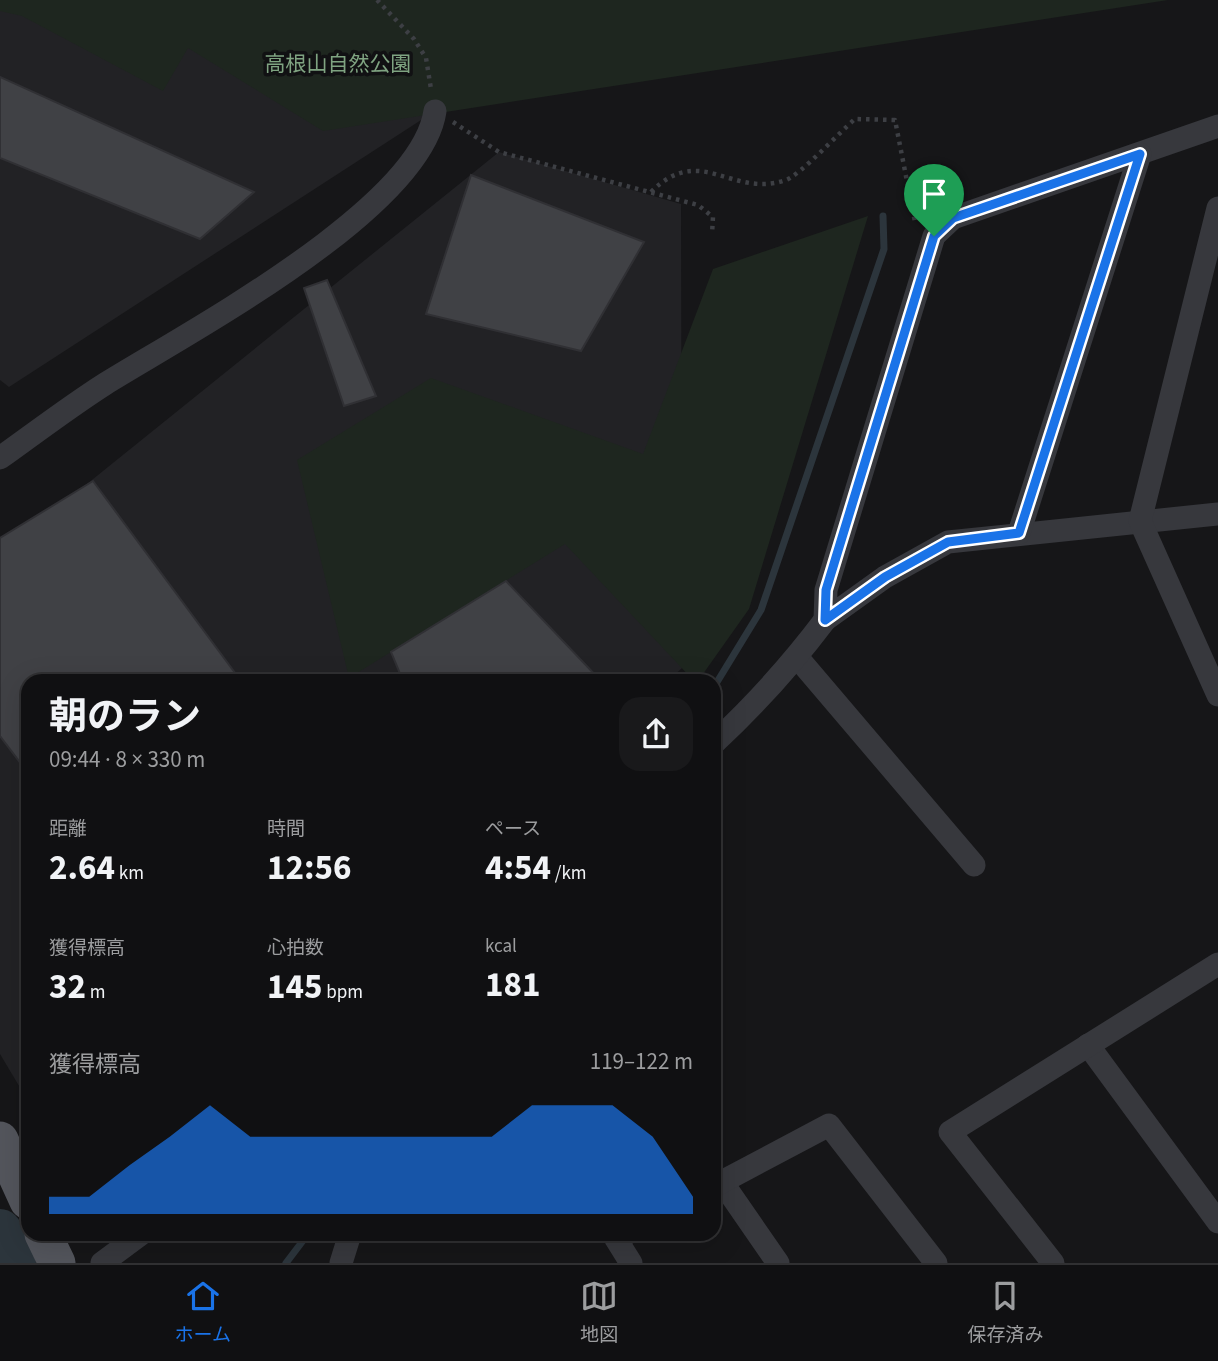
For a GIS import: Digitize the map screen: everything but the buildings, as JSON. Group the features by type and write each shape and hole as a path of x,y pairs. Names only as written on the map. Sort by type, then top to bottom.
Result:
{"main road":[{"path":"0,1140 21,1186"},
{"path":"46,1241 57,1263"}],"street":[{"path":"0,458 101,387 311,256 346,229 396,183 433,128 435,111"},
{"path":"825,620 826,590 934,236 953,218 1218,126"},
{"path":"1019,533 1140,154"},
{"path":"1218,208 1140,521 1218,695"},
{"path":"721,737 746,714 797,657 825,620 885,577 948,542 1218,514"},
{"path":"797,657 974,865"},
{"path":"1053,1263 950,1132 1218,964"},
{"path":"1088,1045 1218,1222"},
{"path":"721,1182 829,1125 936,1263"},
{"path":"721,1188 778,1263"},
{"path":"102,1263 132,1241"},
{"path":"341,1263 348,1241"},
{"path":"617,1241 631,1263"}],"path":[{"path":"377,0 415,39 426,58 435,111 499,152 698,205 713,217 712,234"},
{"path":"650,192 667,176 698,169 757,187 789,180 855,119 895,120 915,225 934,236"}],"shaded area":[{"path":"0,0 435,111 9,387 0,380"},
{"path":"499,152 681,204 682,668 676,674 21,674 21,1089 0,1054 0,554"}],"green space":[{"name":"高根山自然公園","path":"0,0 1168,0 323,131 188,48 163,91 22,16 0,11"},
{"path":"868,216 749,609 703,674 687,674 565,544 355,674 348,674 297,460 431,378 643,454 713,269"}],"waterway":[{"path":"721,676 761,610 884,249 883,216"},
{"path":"0,1231 14,1263"},
{"path":"286,1263 303,1241"}],"route":[{"path":"1140,154 1019,533 948,542 885,577 825,620 826,590 934,236 941,226 953,218 1140,154"}]}
